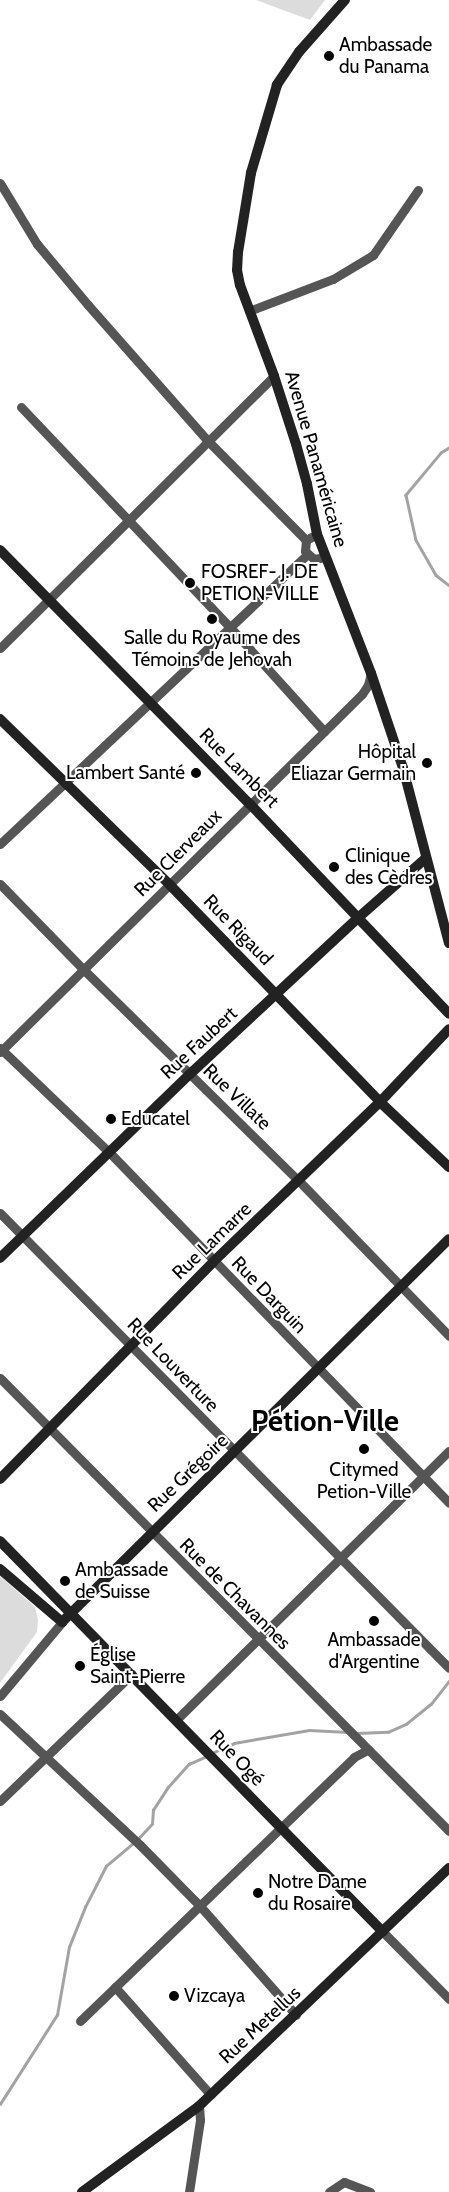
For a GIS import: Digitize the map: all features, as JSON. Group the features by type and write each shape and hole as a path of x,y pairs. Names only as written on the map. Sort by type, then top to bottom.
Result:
{"main road":[{"name":"Avenue Panaméricaine","path":"345,0 309,40 277,85 251,173 238,252 238,276 249,311 274,376 307,484 317,534 371,673 403,768 449,943"},
{"name":"Rue Lambert","path":"0,550 250,804 449,1014"},
{"name":"Rue Rigaud","path":"0,719 170,885 380,1102 449,1167"},
{"name":"Rue Faubert","path":"0,1258 190,1074 277,995 358,917 426,858"},
{"name":"Rue Lamarre","path":"0,1479 213,1262 380,1102 449,1028"},
{"name":"Rue Grégoire","path":"62,1622 319,1370 449,1238"},
{"name":"Rue Ogé","path":"0,1541 72,1612 200,1746 383,1932"},
{"path":"0,1569 62,1622"},
{"name":"Rue Metellus","path":"82,2192 199,2106 449,1868"}],"street":[{"path":"0,183 37,244 88,305 208,440 306,540"},
{"path":"249,311 333,279 372,255 418,190"},
{"path":"0,648 274,376"},
{"path":"21,407 229,626 324,732"},
{"path":"317,534 306,540 304,548 307,555 317,560 326,557"},
{"path":"0,844 148,702 307,555"},
{"name":"Rue Clerveaux","path":"1,1050 362,694 368,686 371,673"},
{"name":"Rue Villate","path":"0,884 83,969 299,1180 449,1336"},
{"name":"Rue Darguin","path":"1,1050 110,1153 213,1262 449,1503"},
{"name":"Rue Louverture","path":"0,1213 449,1668"},
{"name":"Rue de Chavannes","path":"0,1378 449,1831"},
{"path":"176,1720 449,1451"},
{"name":"Rue Grégoire","path":"0,1696 62,1622"},
{"path":"0,1801 132,1674"},
{"path":"0,1714 141,1846 200,1906 296,2015"},
{"path":"80,2021 354,1757 367,1750"},
{"name":"Rue Ogé","path":"383,1932 449,1999"},
{"path":"115,1987 211,2095"},
{"path":"189,2192 200,2120 199,2106"},
{"path":"328,2192 344,2182 370,2192"}],"shaded area":[{"path":"256,0 325,0 310,20"},
{"path":"0,1576 35,1607 38,1620 37,1632 0,1683"}],"waterway":[{"path":"449,448 441,453 406,495 416,540 436,575 449,585"},
{"path":"356,1733 388,1732 406,1724 431,1704 449,1681"},
{"path":"212,1753 234,1743 309,1730 348,1732"},
{"path":"0,2104 57,2015 69,1947 85,1907 106,1866 135,1842 152,1824 153,1810 168,1787 189,1764 207,1756"}],"place":[{"name":"Ambassade du Panama","path":"329,56"},
{"name":"FOSREF- J. DE PETION-VILLE","path":"190,583"},
{"name":"Salle du Royaume des Témoins de Jehovah","path":"212,619"},
{"name":"Hôpital Eliazar Germain","path":"427,763"},
{"name":"Lambert Santé","path":"196,773"},
{"name":"Clinique des Cèdres","path":"334,867"},
{"name":"Educatel","path":"111,1119"},
{"name":"Citymed Petion-Ville","path":"364,1449"},
{"name":"Ambassade de Suisse","path":"65,1581"},
{"name":"Ambassade d'Argentine","path":"374,1621"},
{"name":"Église Saint-Pierre","path":"80,1666"},
{"name":"Notre Dame du Rosaire","path":"258,1893"},
{"name":"Vizcaya","path":"174,1996"}],"district":[{"name":"Pétion-Ville","path":"325,1421"}]}
